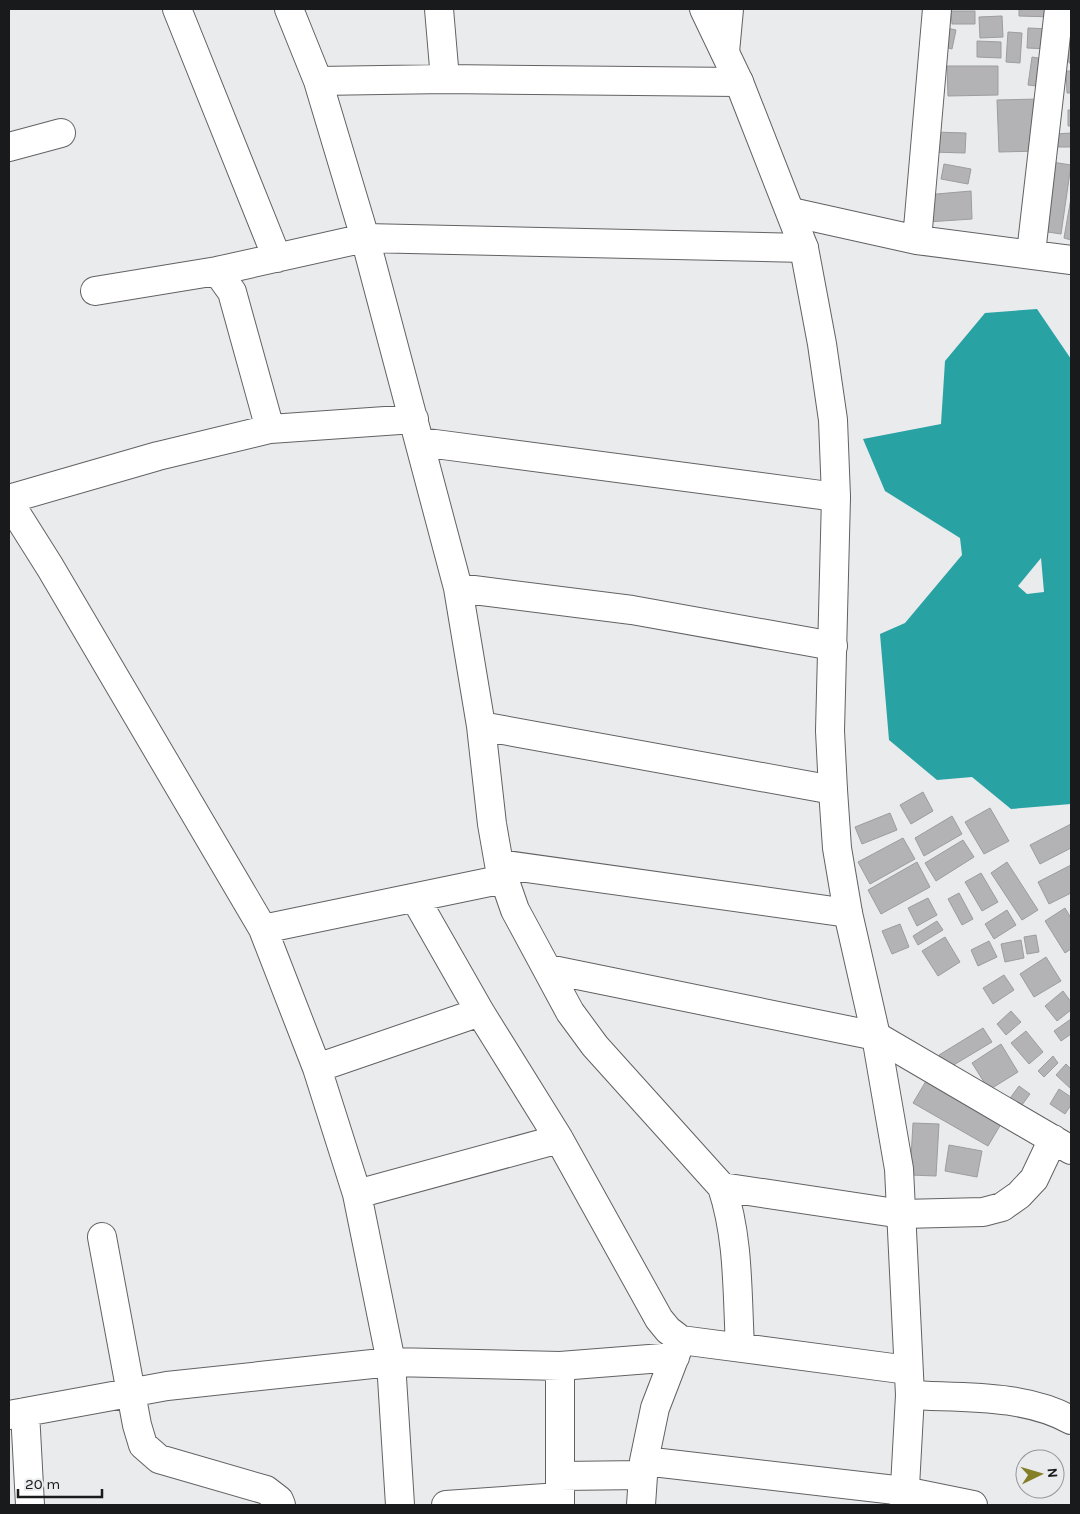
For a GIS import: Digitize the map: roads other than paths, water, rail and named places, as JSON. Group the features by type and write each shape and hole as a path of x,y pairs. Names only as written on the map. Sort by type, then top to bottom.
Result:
{"street":[{"path":"177,9 278,258"},
{"path":"289,9 318,80 365,238 458,588 481,726 492,824 502,872 515,910 570,1012 595,1046 722,1187 730,1212 734,1237 740,1346"},
{"path":"439,9 445,78"},
{"path":"704,9 739,82 804,248 833,420 836,497 830,731 833,790 837,848 848,913 876,1036 894,1140 902,1214 909,1382 904,1498"},
{"path":"725,52 730,9"},
{"path":"917,240 937,9"},
{"path":"1031,254 1059,9"},
{"path":"318,80 445,78 739,82"},
{"path":"9,147 61,133"},
{"path":"791,212 917,240 1071,260"},
{"path":"94,291 218,271 365,238 804,248"},
{"path":"218,271 232,292 270,429"},
{"path":"9,499 158,456 270,429 417,431 836,497"},
{"path":"9,502 50,567 263,929 317,1068 357,1194 391,1362 400,1505"},
{"path":"458,588 632,610 833,646"},
{"path":"481,726 833,790"},
{"path":"263,929 415,898 502,872 848,913"},
{"path":"415,898 480,1012 559,1140 659,1319 668,1330 678,1349 655,1408 644,1468 641,1505"},
{"path":"548,970 876,1036 1062,1145 1019,1195 1002,1207 983,1212 902,1214 722,1187"},
{"path":"317,1068 480,1012"},
{"path":"357,1194 559,1140"},
{"path":"102,1237 137,1426 143,1445 159,1459 266,1490 279,1500 281,1505"},
{"path":"30,1505 17,1413 167,1386 391,1362 560,1366 678,1349 740,1346 909,1382 1010,1401 1042,1409 1071,1420"},
{"path":"560,1366 560,1493"},
{"path":"446,1505 560,1493 644,1468 973,1505"}],"water":[{"path":"1037,309 1071,359 1071,804 1011,809 972,777 937,780 889,740 880,634 905,623 962,555 960,538 885,491 863,439 941,424 945,361 985,313","holes":["1041,558 1044,592 1027,594 1018,586"]}]}
